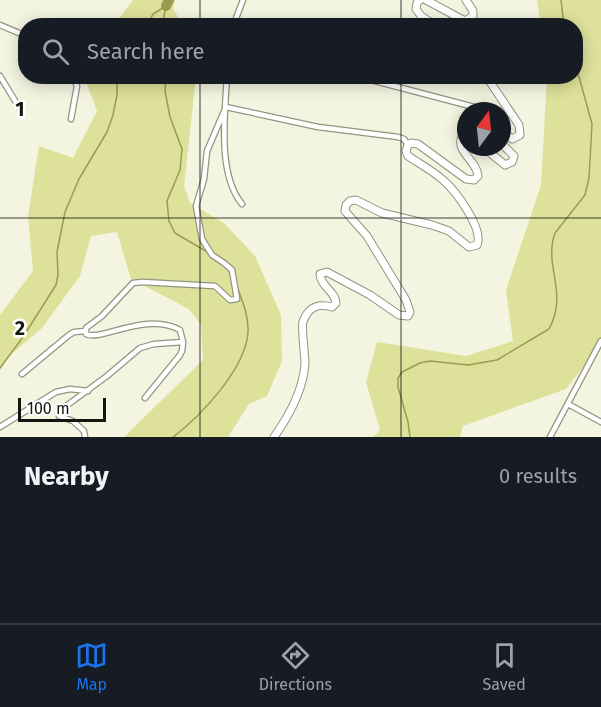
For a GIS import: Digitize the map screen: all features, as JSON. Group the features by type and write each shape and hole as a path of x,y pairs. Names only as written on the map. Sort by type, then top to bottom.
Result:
{"main road":[{"path":"419,0 416,9 427,18"},
{"path":"426,0 457,18"},
{"path":"466,0 473,11 473,16 470,18"},
{"path":"491,84 504,102"},
{"path":"511,113 519,125 520,135 513,139 511,138"},
{"path":"274,437 292,409 300,388 305,365 302,323 312,308 322,305 332,307 336,303 336,297 320,278 323,272 339,278 399,315 408,316 410,312 406,300 368,236 345,211 346,205 356,200 382,213 449,231 469,247 477,244 479,235 476,226 455,192 408,156 406,151 408,145 418,144 471,181 478,176 477,170 467,156"},
{"path":"494,156 505,165 512,162 514,156 511,153"}],"street":[{"path":"236,18 243,0"},
{"path":"0,25 18,33"},
{"path":"0,76 20,109"},
{"path":"70,119 76,84"},
{"path":"227,84 224,132 229,173 234,192 242,204"},
{"path":"386,84 457,103"},
{"path":"226,107 318,127 398,137 404,139 408,145"},
{"path":"86,331 89,325 102,316 133,283 215,286 230,300 237,299 236,281 232,270 225,262 212,255 202,239 196,206 204,179 207,151 226,107"},
{"path":"86,331 86,334 92,336 131,326 158,323 180,330 183,342 180,355 145,398"},
{"path":"22,374 69,335 86,331"},
{"path":"550,437 601,341"},
{"path":"85,437 84,431 73,421 59,416 62,409 88,391 140,348 154,344 183,342"},
{"path":"0,427 56,392 70,389 88,391"},
{"path":"568,404 601,423"}],"green space":[{"path":"133,0 175,0 173,9 179,18 119,18"},
{"path":"537,0 601,0 601,344 566,389 463,426 460,437 373,437 380,430 366,382 377,342 466,356 513,341 506,290 541,185 547,84 583,84 583,18 540,18"},
{"path":"87,84 195,84 184,186 190,203 224,223 255,256 281,315 282,361 267,396 249,404 228,437 124,437 203,360 201,325 189,309 131,279 117,232 91,236 80,276 42,328 8,357 0,371 0,315 33,271 28,216 39,146 73,158 97,111"}],"waterway":[{"path":"166,6 169,0"},
{"path":"561,0 563,18"},
{"path":"151,18 153,14 166,6"},
{"path":"164,18 166,6"},
{"path":"0,368 56,285 57,252 65,212 79,179 107,132 113,115 117,84"},
{"path":"165,84 170,117 182,149 180,170 167,201 169,221 175,233 209,253"},
{"path":"410,437 398,387 398,378 402,372 430,361 468,365 497,360 549,329 555,316 557,303 552,257 555,233 585,195 589,178 592,124 581,84"},
{"path":"173,437 220,391 245,347 248,333 247,320 236,284"}]}
